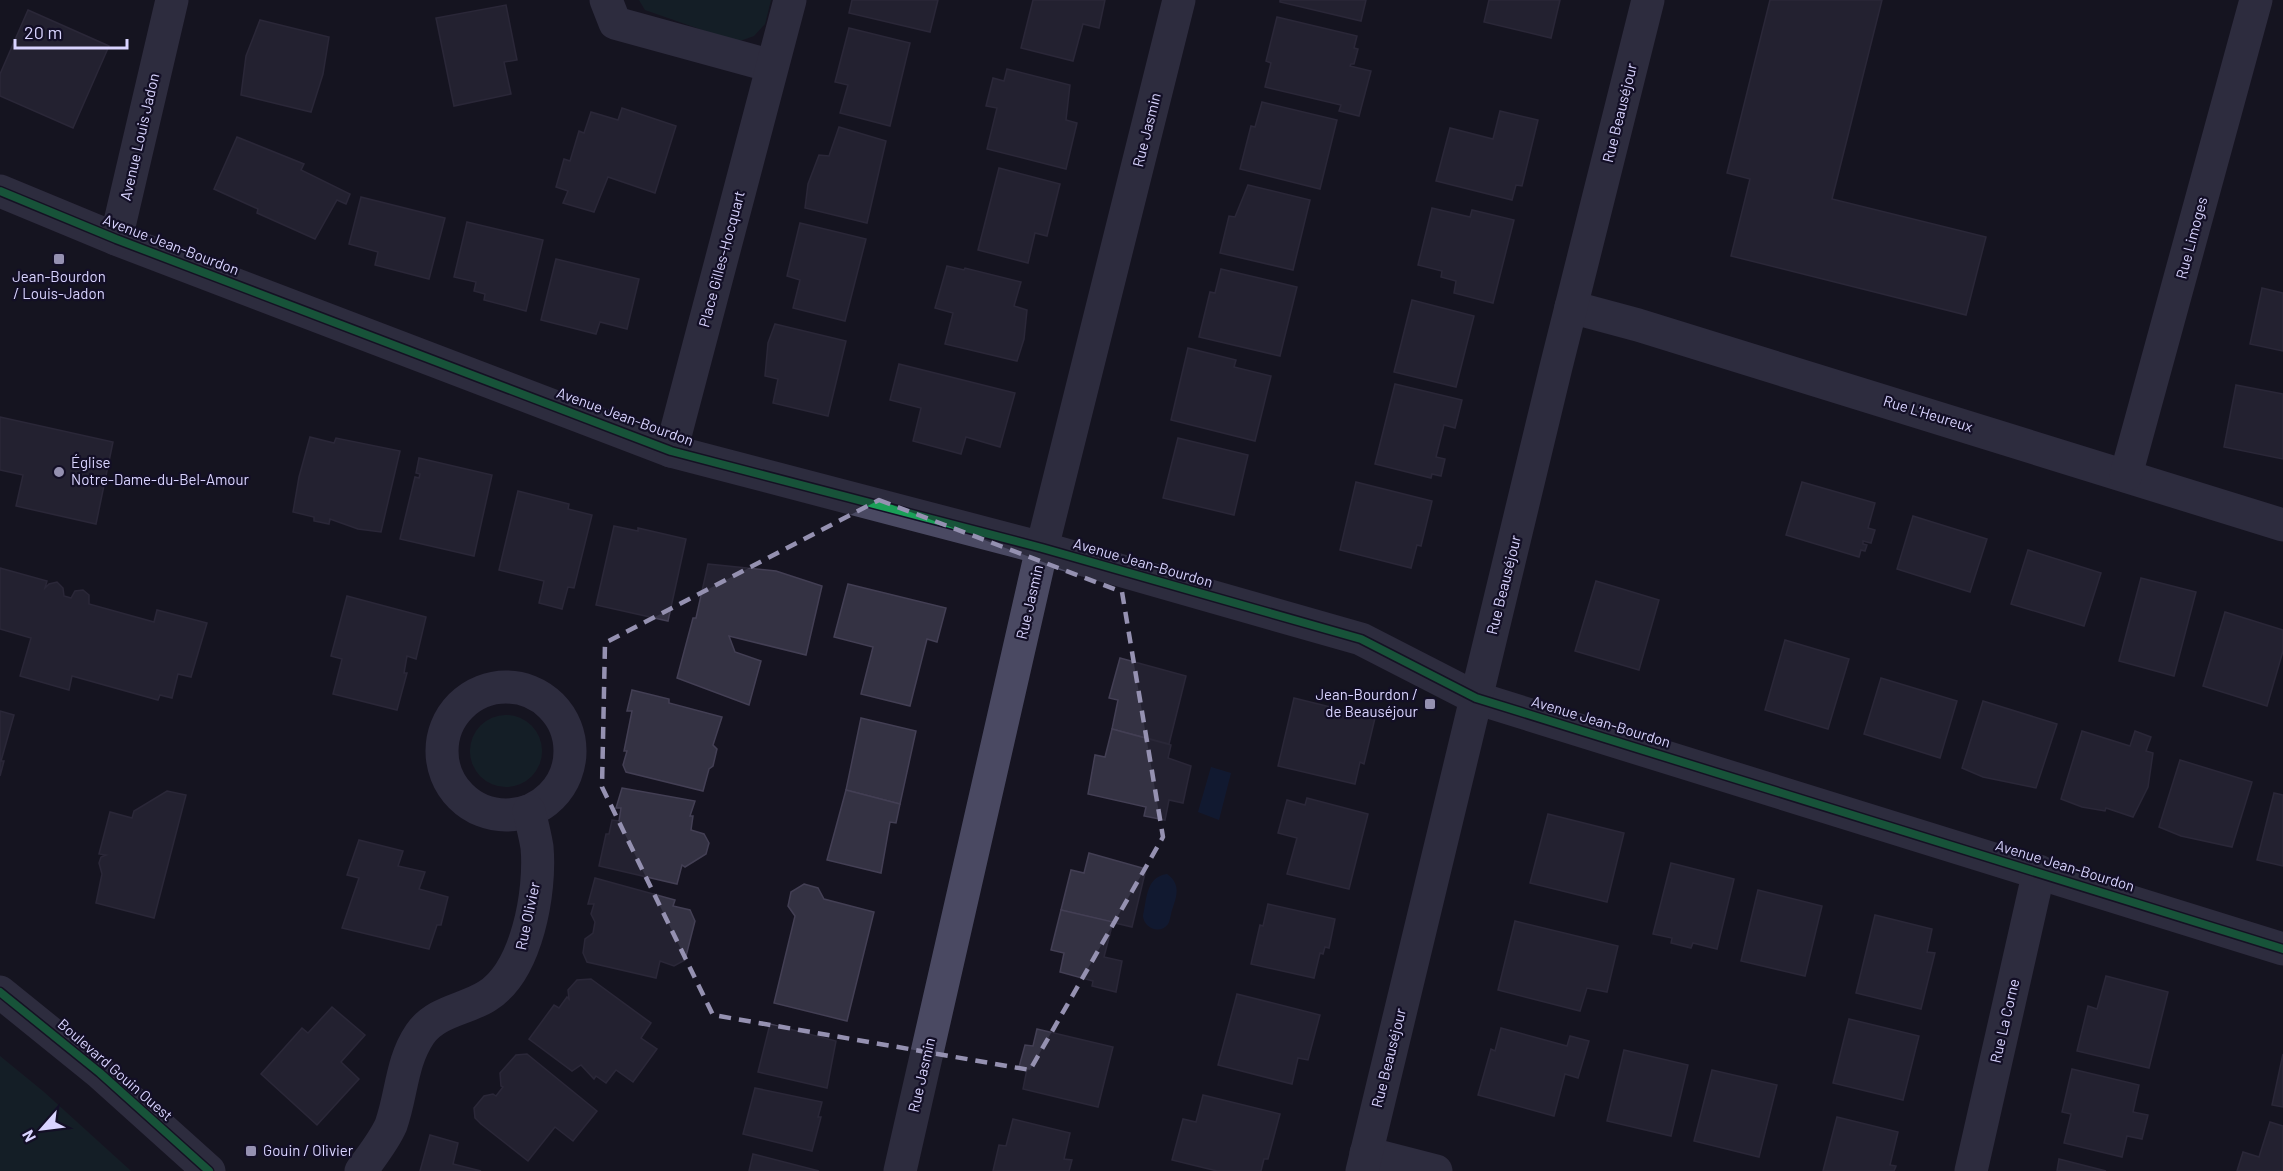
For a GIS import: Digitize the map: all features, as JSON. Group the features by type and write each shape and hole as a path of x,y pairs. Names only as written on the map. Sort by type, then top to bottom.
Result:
{"street":[{"name":"Avenue Louis Jadon","path":"116,239 172,0"},
{"path":"606,0 615,24 772,66"},
{"name":"Place Gilles-Hocquart","path":"671,451 790,0"},
{"name":"Rue Jasmin","path":"900,1171 1042,548 1179,0"},
{"name":"Rue Beauséjour","path":"1364,1162 1571,307 1648,0"},
{"name":"Rue Limoges","path":"2126,475 2256,0"},
{"name":"Avenue Jean-Bourdon","path":"0,191 116,239 671,451 1042,548 1361,639 1476,698 2283,948"},
{"name":"Rue L'Heureux","path":"1571,307 2126,475 2283,525"},
{"name":"Rue Olivier","path":"361,1171 390,1126 407,1058 422,1031 450,1011 475,1003 493,992 504,983 522,952 535,893 537,870 537,848 529,811"},
{"name":"Rue La Corne","path":"1971,1171 2039,871"},
{"name":"Boulevard Gouin Ouest","path":"0,992 93,1067 209,1171"},
{"path":"1364,1162 1436,1171"}],"highlighted area":[{"path":"879,500 1122,592 1163,837 1030,1070 713,1015 602,787 605,643"}],"green space":[{"path":"639,0 771,0 765,24 754,36 737,42 645,10"},
{"path":"506,715 526,721 536,731 542,751 536,771 526,781 506,787 486,781 476,771 470,751 476,731 486,721"},
{"path":"0,1056 44,1092 131,1171 0,1171"}],"water":[{"path":"1211,767 1231,773 1219,820 1198,812"},
{"path":"1167,874 1176,886 1175,900 1168,924 1161,929 1153,929 1146,924 1143,916 1147,896 1155,879"}],"building":[{"path":"852,0 938,0 930,32 849,13"},
{"path":"1033,0 1105,0 1099,28 1083,24 1073,61 1021,48"},
{"path":"1280,0 1366,0 1361,21 1280,2"},
{"path":"1489,0 1560,0 1551,38 1484,22"},
{"path":"1770,0 1882,0 1832,199 1986,237 1966,315 1731,256 1750,179 1727,173"},
{"path":"506,5 517,60 504,62 511,94 454,106 436,18"},
{"path":"28,10 109,46 73,128 0,96 0,74"},
{"path":"1277,17 1357,36 1354,48 1358,49 1354,64 1350,66 1371,71 1359,116 1339,111 1341,105 1265,87 1271,63 1266,61"},
{"path":"260,20 329,37 323,74 311,112 241,95 246,56"},
{"path":"849,28 910,43 890,126 840,113 848,85 835,82"},
{"path":"1007,69 1070,85 1066,120 1077,123 1066,169 987,149 997,108 986,106 993,78 1004,81"},
{"path":"1262,102 1337,120 1320,189 1240,169 1251,126 1255,127"},
{"path":"622,108 676,126 655,193 608,177 594,212 563,203 568,191 556,187 564,159 570,161 579,131 584,133 591,112 618,120"},
{"path":"1500,111 1538,120 1522,186 1516,185 1512,200 1436,181 1450,128 1493,139"},
{"path":"839,127 886,141 867,223 805,208 808,184 819,155 829,156"},
{"path":"237,137 304,164 301,170 350,194 346,204 337,200 315,239 257,213 258,209 214,189"},
{"path":"999,168 1060,184 1047,236 1035,233 1028,263 978,250"},
{"path":"1248,185 1310,200 1293,270 1220,253 1229,216 1235,217"},
{"path":"361,197 445,218 429,279 375,265 378,252 349,244"},
{"path":"1432,208 1470,217 1472,210 1514,220 1493,303 1454,293 1456,281 1441,277 1442,271 1418,265"},
{"path":"467,222 543,240 526,311 484,300 485,294 474,291 476,282 454,277"},
{"path":"800,223 866,239 845,321 793,308 800,280 787,276"},
{"path":"556,259 639,279 627,329 600,322 596,334 541,320"},
{"path":"947,266 964,270 965,268 1021,282 1014,306 1027,310 1024,339 1017,361 945,344 953,313 935,308"},
{"path":"1221,269 1297,287 1280,356 1199,337 1210,292 1215,293"},
{"path":"2262,288 2283,293 2283,351 2250,344"},
{"path":"1412,300 1474,316 1456,387 1394,372"},
{"path":"775,324 846,341 828,416 773,403 778,379 765,376 768,343"},
{"path":"1188,348 1236,360 1234,367 1271,376 1255,441 1171,420"},
{"path":"899,364 1015,393 1000,447 966,437 961,454 913,441 921,408 890,400"},
{"path":"1395,384 1462,400 1455,428 1444,425 1436,457 1445,459 1441,476 1432,474 1431,478 1375,464"},
{"path":"2236,385 2283,394 2283,459 2224,447"},
{"name":"Église Notre-Dame-du-Bel-Amour","path":"0,417 113,442 96,524 16,506 23,475 0,470"},
{"path":"310,437 334,443 336,438 400,451 381,532 358,529 330,519 329,524 314,521 314,517 293,512 299,477"},
{"path":"1178,438 1248,455 1234,515 1163,498"},
{"path":"419,458 492,475 474,556 400,539 415,477 419,478 420,474 416,473"},
{"path":"1356,482 1432,501 1421,546 1417,545 1411,568 1340,550"},
{"path":"1802,482 1875,503 1868,528 1875,530 1871,543 1863,541 1863,544 1867,545 1865,551 1861,550 1859,557 1786,535"},
{"path":"518,491 569,504 568,509 592,515 574,588 568,587 562,609 539,603 544,581 499,570"},
{"path":"1913,516 1987,539 1970,592 1897,569"},
{"path":"614,526 638,531 638,528 686,539 668,621 596,605"},
{"path":"2028,550 2101,573 2084,626 2011,604"},
{"path":"708,564 776,571 822,586 806,655 729,636 735,652 761,661 749,705 677,678 693,618 696,618"},
{"path":"0,568 47,581 45,588 57,582 63,588 64,596 71,598 75,591 83,590 89,595 89,604 154,622 157,610 207,623 191,677 178,674 172,698 160,695 158,700 72,676 69,690 20,676 31,638 0,629"},
{"path":"2141,578 2196,592 2174,676 2119,661"},
{"path":"1596,581 1659,600 1639,670 1575,651"},
{"path":"848,584 946,608 937,642 927,639 910,706 861,694 873,647 834,637"},
{"path":"347,596 426,617 416,659 407,656 404,673 407,673 397,710 333,694 342,659 331,656"},
{"path":"2225,612 2283,630 2283,651 2267,706 2203,686"},
{"path":"1785,640 1849,659 1828,729 1765,710"},
{"path":"1120,658 1186,676 1169,744 1112,729 1118,700 1109,698"},
{"path":"1881,678 1957,701 1940,758 1864,734"},
{"path":"632,690 669,699 669,703 722,717 713,745 717,749 713,766 709,769 703,791 626,772 623,765 627,751 624,751 632,711 627,711"},
{"path":"1294,698 1375,718 1364,764 1360,762 1355,784 1278,766"},
{"path":"1983,701 2057,724 2036,788 1983,777 1962,768"},
{"path":"0,711 14,715 1,761 4,761 0,776"},
{"path":"861,718 916,731 900,804 846,790"},
{"path":"1112,729 1171,745 1168,758 1191,766 1183,803 1169,800 1165,820 1144,816 1146,807 1088,794 1095,755 1105,757"},
{"path":"2082,731 2130,746 2135,731 2151,737 2146,751 2153,753 2148,787 2133,817 2106,808 2105,811 2082,807 2061,799"},
{"path":"2180,760 2252,782 2232,847 2181,836 2159,827"},
{"path":"622,788 695,801 690,816 693,816 691,830 704,834 709,843 706,854 685,867 682,865 677,884 599,866 606,834 609,834 612,820 619,821 621,808 616,808"},
{"path":"846,790 900,804 896,823 890,822 881,873 827,860"},
{"path":"167,791 186,795 154,918 96,903 102,874 99,863 101,857 106,855 99,854 110,812 132,818 134,811"},
{"path":"2274,793 2283,795 2283,866 2257,860"},
{"path":"1307,798 1368,814 1349,889 1287,874 1297,838 1278,833 1287,800 1305,805"},
{"path":"1548,814 1624,833 1607,902 1530,883"},
{"path":"359,840 403,851 398,866 425,872 419,889 448,897 441,925 437,925 429,949 342,928 359,878 347,875"},
{"path":"1089,853 1146,869 1132,927 1061,910 1071,870 1084,873"},
{"path":"1671,863 1734,879 1717,949 1693,943 1691,948 1671,943 1672,938 1653,934"},
{"path":"595,878 675,900 673,906 690,910 695,921 685,960 674,966 660,961 656,978 587,962 583,953 585,939 593,933 595,922 591,914 594,904 588,904"},
{"path":"804,884 818,888 824,899 874,912 847,1021 774,1003 795,916 788,906 791,892"},
{"path":"1758,890 1822,906 1805,976 1741,961"},
{"path":"1268,904 1335,919 1329,948 1325,947 1323,954 1320,953 1314,978 1251,964 1260,925 1263,926"},
{"path":"1061,910 1113,922 1104,957 1122,961 1116,992 1092,986 1093,981 1060,972 1064,953 1051,950"},
{"path":"1875,915 1932,929 1927,952 1935,953 1921,1009 1856,993"},
{"path":"1515,921 1618,946 1607,992 1587,988 1580,1011 1498,990"},
{"path":"2106,976 2168,992 2149,1068 2077,1051 2088,1006 2097,1009"},
{"path":"591,979 651,1023 641,1038 657,1049 633,1082 616,1070 606,1083 596,1076 594,1079 581,1065 572,1071 529,1039 554,1005 559,1008 567,997 569,999 568,990 577,980"},
{"path":"1237,994 1320,1015 1308,1060 1298,1058 1292,1084 1218,1065"},
{"path":"332,1007 365,1035 341,1062 359,1079 317,1125 261,1074 302,1028 308,1033"},
{"path":"1849,1019 1919,1036 1903,1100 1833,1083"},
{"path":"770,1024 836,1041 827,1088 758,1072"},
{"path":"1501,1028 1567,1046 1570,1036 1589,1041 1578,1078 1565,1074 1554,1116 1478,1095 1491,1049 1495,1051"},
{"path":"1037,1029 1113,1047 1098,1107 1023,1089 1027,1069 1019,1067 1025,1045 1033,1046"},
{"path":"1624,1050 1688,1065 1671,1136 1607,1121"},
{"path":"527,1054 597,1111 573,1141 555,1127 528,1161 481,1124 475,1118 474,1108 484,1096 493,1094 496,1096 503,1087 500,1073 516,1055"},
{"path":"2283,1054 2283,1107 2272,1105"},
{"path":"2072,1069 2139,1085 2133,1112 2148,1115 2142,1139 2127,1136 2122,1157 2064,1143 2071,1114 2062,1112"},
{"path":"1712,1070 1777,1085 1759,1157 1694,1141"},
{"path":"755,1088 822,1102 818,1117 821,1117 812,1151 743,1134"},
{"path":"1203,1095 1280,1114 1268,1159 1264,1159 1261,1171 1217,1171 1172,1160 1183,1119 1196,1122"},
{"path":"1837,1117 1898,1132 1890,1165 1896,1166 1894,1171 1823,1171"},
{"path":"1013,1119 1070,1133 1064,1159 1072,1160 1069,1171 993,1171 999,1145 1006,1146"},
{"path":"2270,1122 2283,1126 2283,1171 2237,1171 2243,1152 2259,1157"},
{"path":"430,1135 458,1143 453,1164 481,1171 420,1171"},
{"path":"753,1154 819,1171 749,1171"},
{"path":"2059,1159 2106,1171 2057,1171"}],"cycle path":[{"path":"0,191 116,239 671,451 1042,548 1361,639 1476,698 2283,949"},
{"path":"0,992 100,1073 209,1171"}],"place":[{"name":"Jean-Bourdon / Louis-Jadon","path":"59,259"},
{"name":"Église Notre-Dame-du-Bel-Amour","path":"59,472"},
{"name":"Jean-Bourdon / de Beauséjour","path":"1430,704"},
{"name":"Gouin / Olivier","path":"251,1151"}]}
